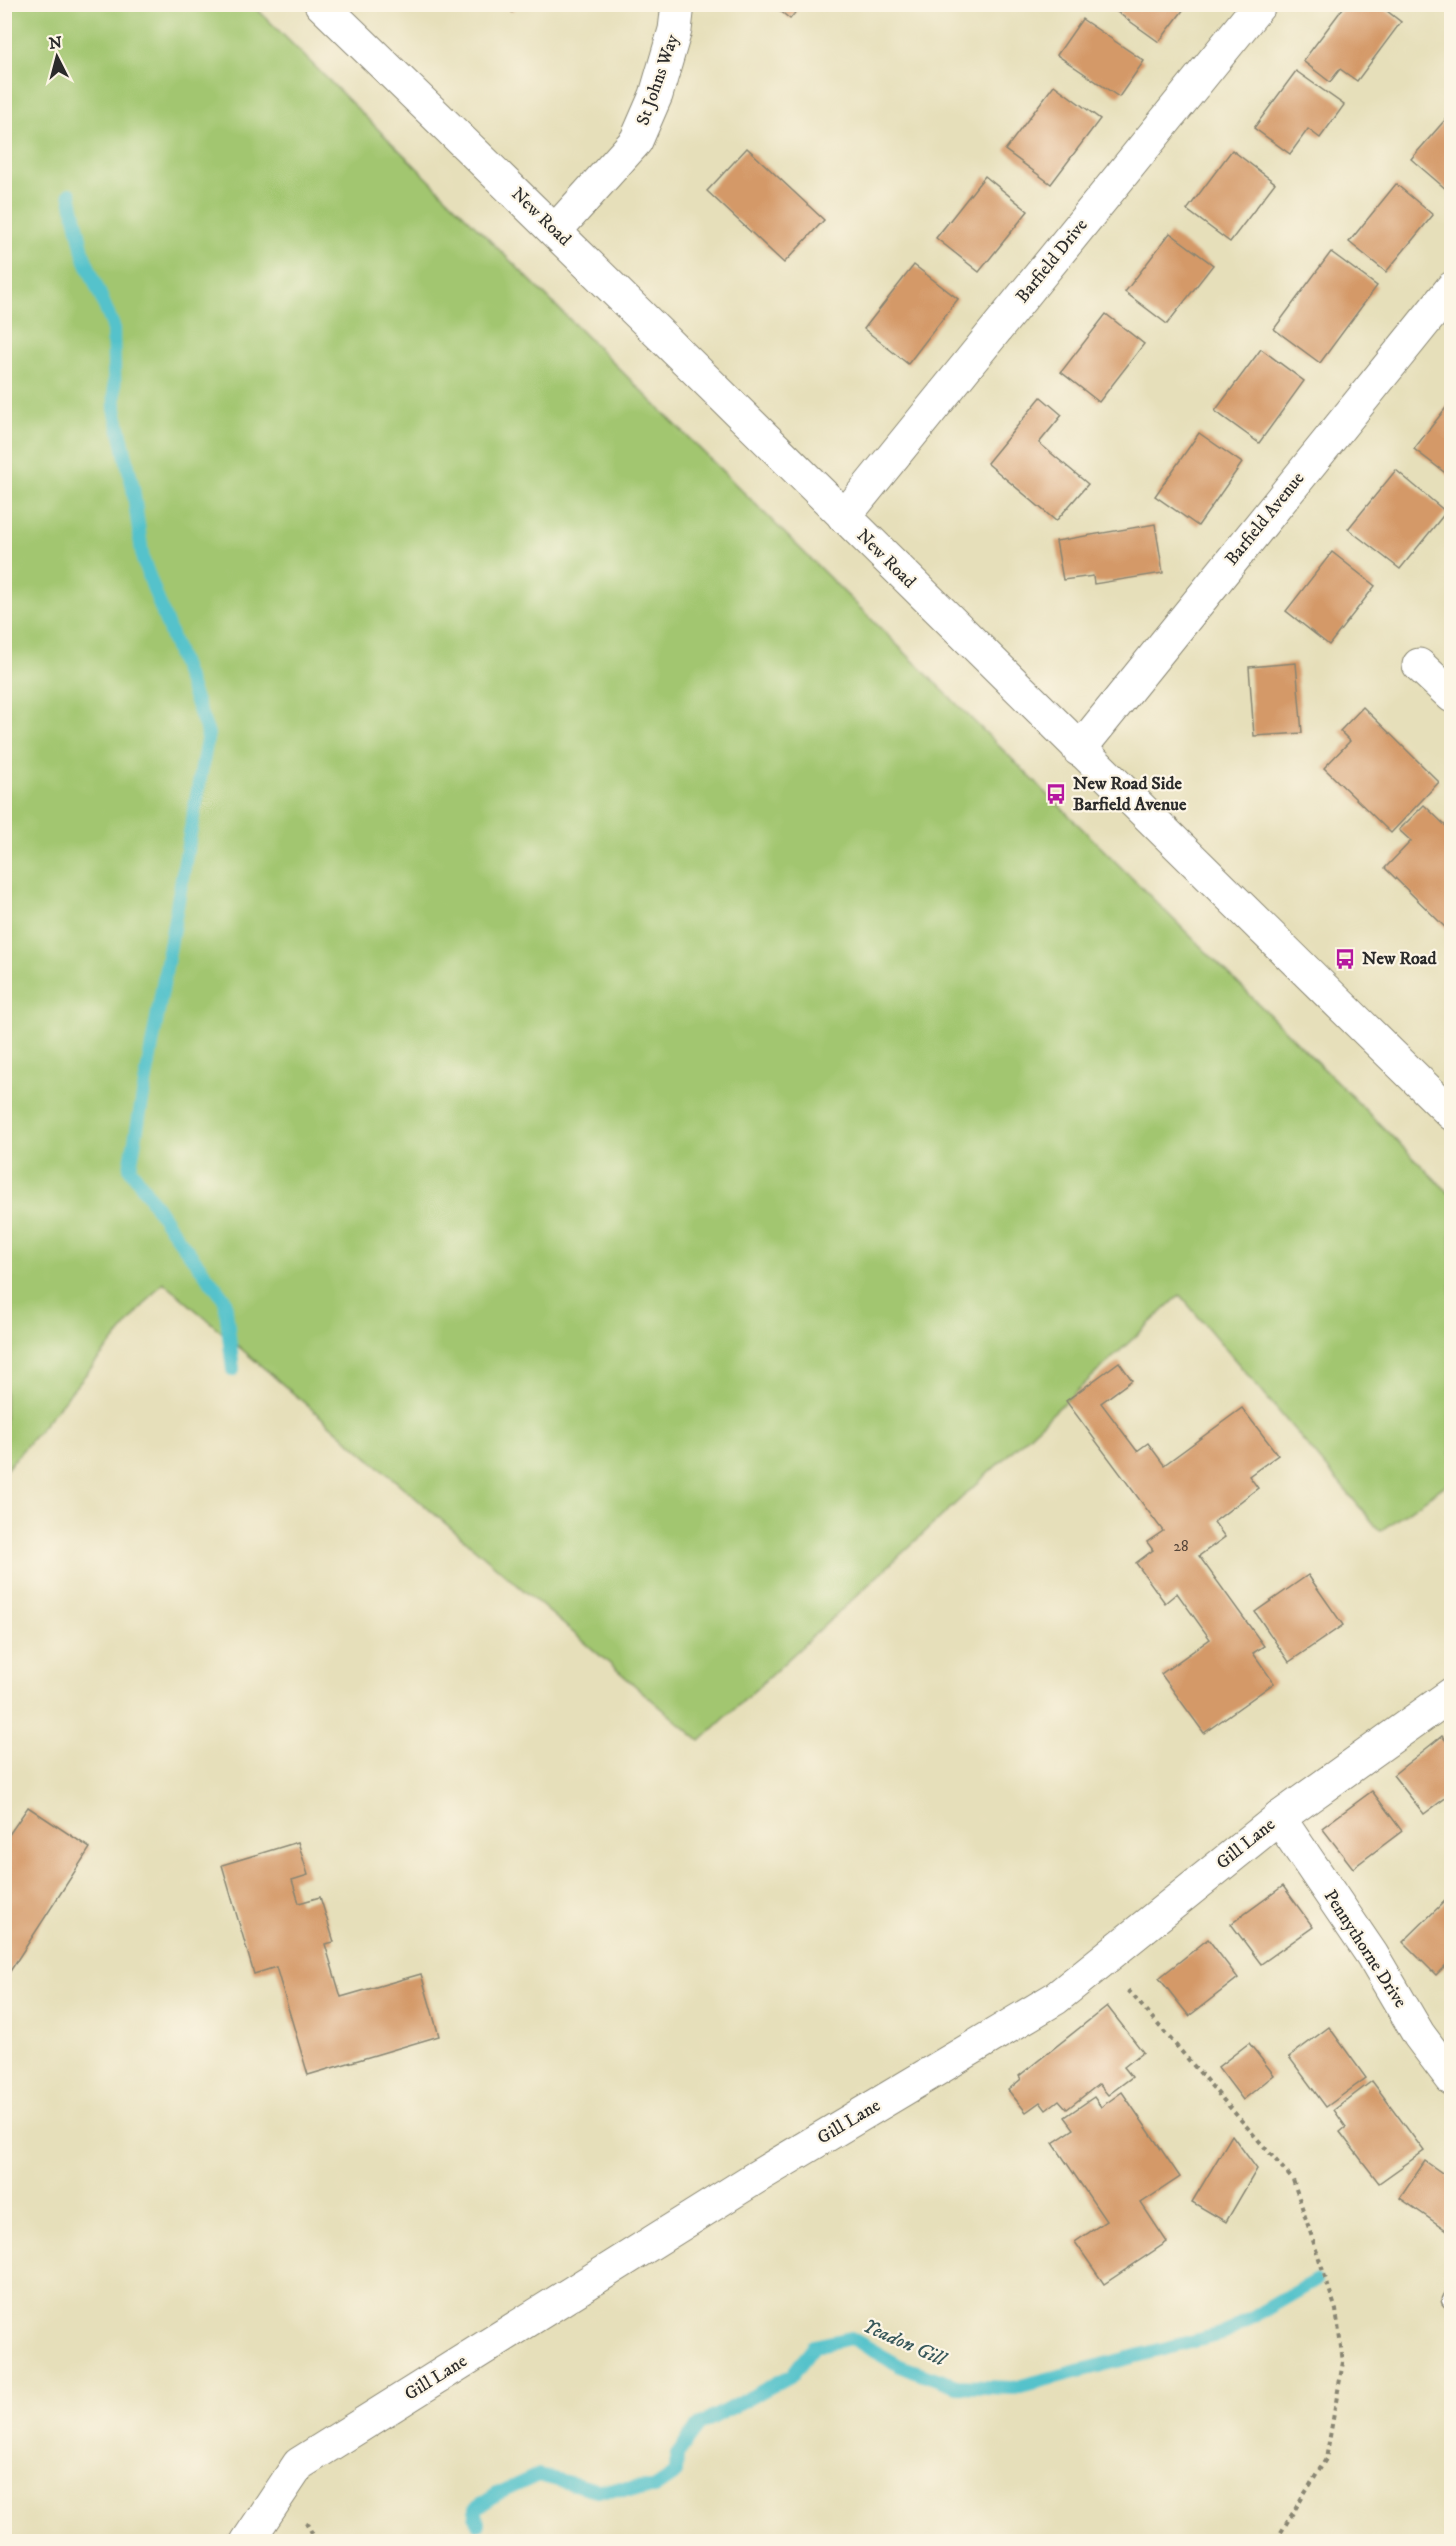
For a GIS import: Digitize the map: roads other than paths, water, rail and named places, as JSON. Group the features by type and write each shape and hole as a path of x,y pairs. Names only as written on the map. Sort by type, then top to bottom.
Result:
{"street":[{"name":"New Road","path":"321,4 555,231 1079,750 1452,1114"},
{"name":"St Johns Way","path":"555,231 636,141 656,95 675,30 678,4"},
{"name":"Barfield Drive","path":"844,518 1260,4"},
{"name":"Barfield Avenue","path":"1079,750 1452,288"},
{"path":"1419,665 1452,696"},
{"name":"Gill Lane","path":"247,2541 299,2464 755,2178 1056,1998 1279,1818 1452,1694"},
{"name":"Pennythorne Drive","path":"1279,1818 1372,1955 1419,2035 1452,2079"}],"waterway":[{"path":"70,194 84,256 113,326 115,409 133,488 143,560 208,734 130,1168 168,1225 225,1300 233,1370"},
{"name":"Yeadon Gill","path":"478,2524 475,2509 497,2494 538,2475 597,2490 654,2488 676,2473 677,2454 699,2425 792,2375 814,2346 851,2338 900,2366 957,2386 1013,2388 1225,2333 1315,2281"}],"place":[{"name":"New Road Side Barfield Avenue","path":"1056,794"},
{"name":"New Road","path":"1345,959"}]}
